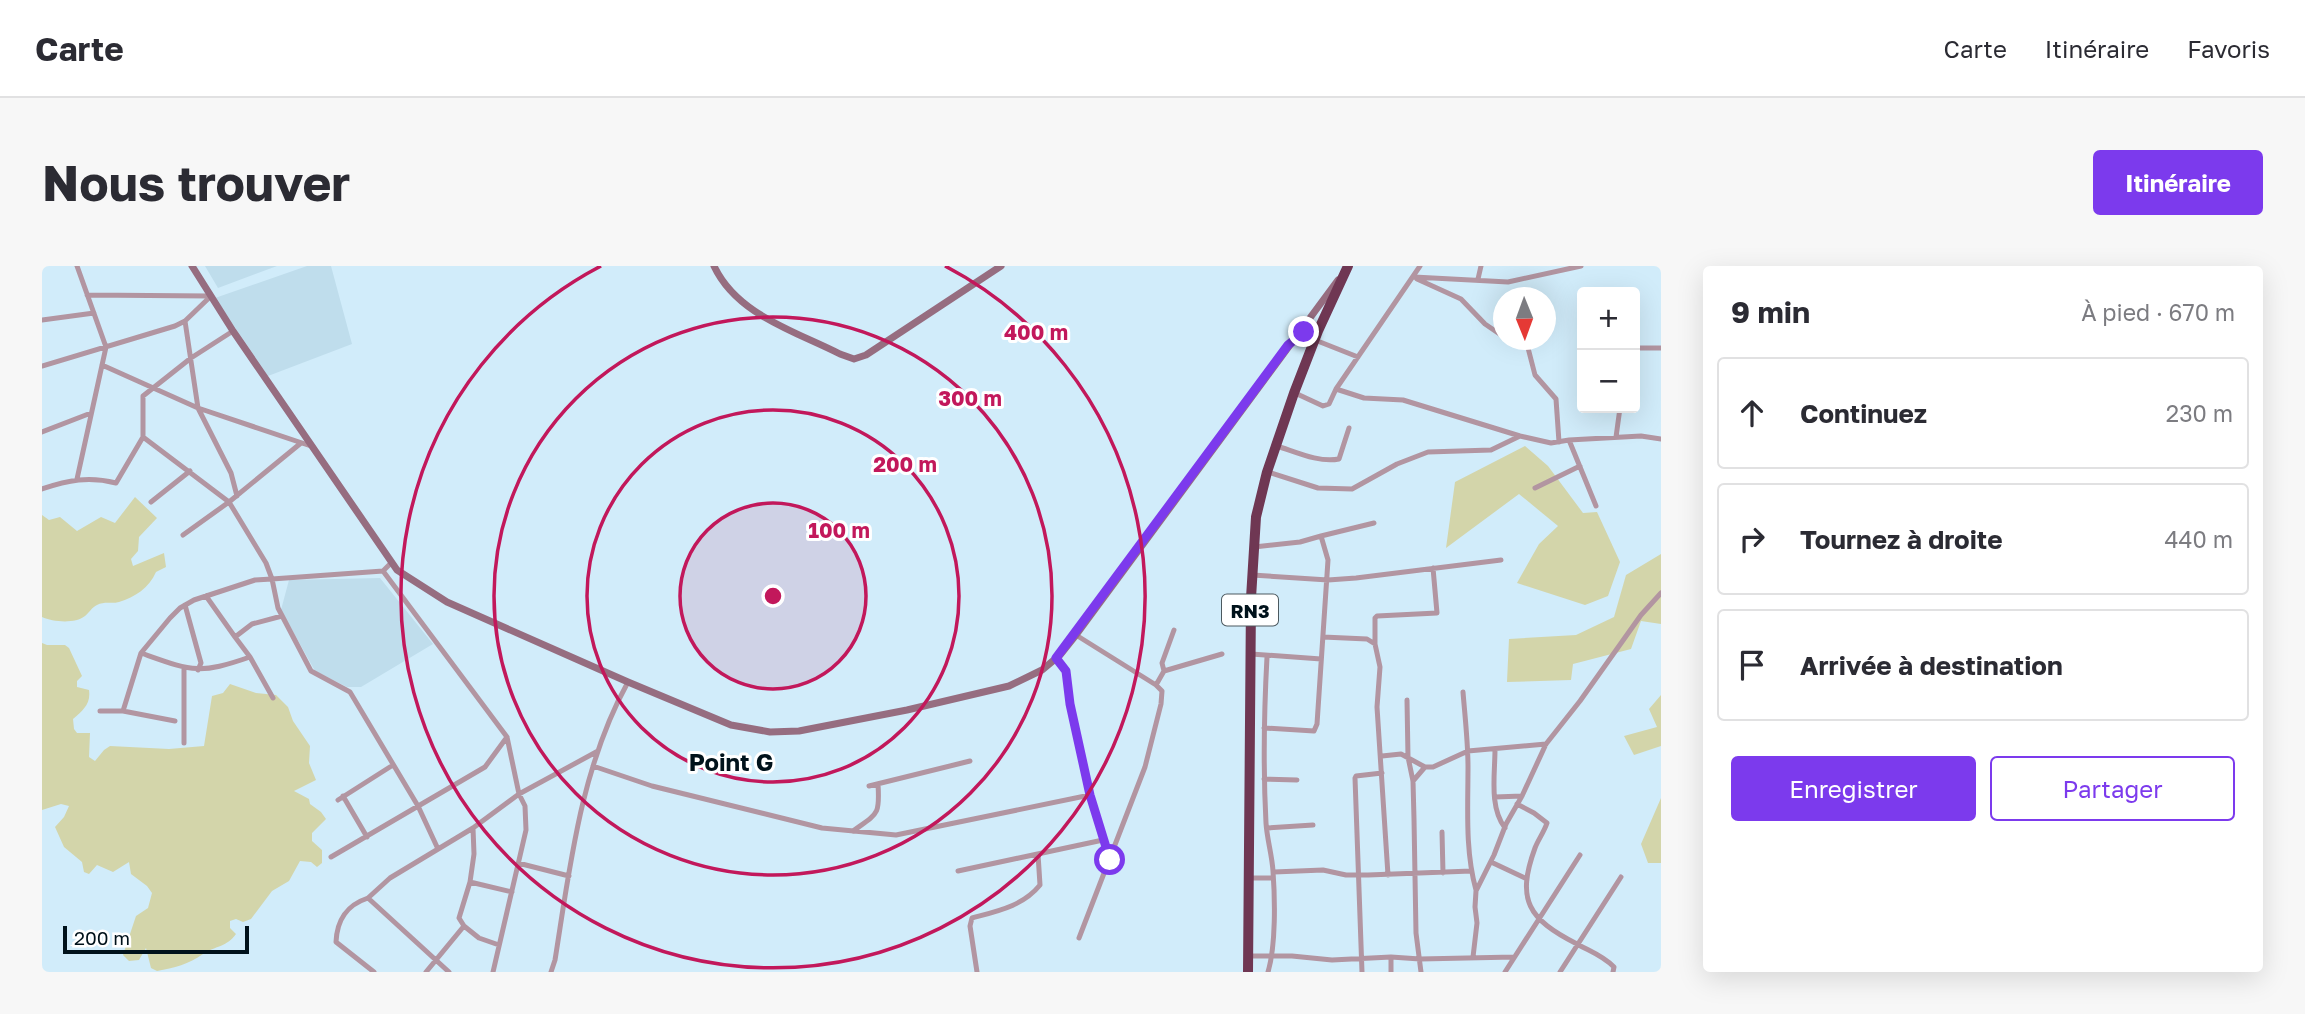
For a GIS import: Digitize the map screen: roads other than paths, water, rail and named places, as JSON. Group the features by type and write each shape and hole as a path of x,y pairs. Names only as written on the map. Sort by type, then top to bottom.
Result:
{"highway":[{"name":"RN3","path":"1248,972 1250,654 1257,510 1294,393 1346,269"}],"street":[{"path":"77,479 106,347 78,266"},
{"path":"192,266 233,331 391,563 412,581 447,602 628,682 731,725 770,732 799,731 907,710 1009,686 1042,670 1076,635 1346,269"},
{"path":"714,266 720,280 752,310 853,359 866,355 1001,266"},
{"path":"1294,393 1327,406 1420,266"},
{"path":"1478,279 1481,266"},
{"path":"1414,277 1508,282 1581,266"},
{"path":"1414,277 1461,299 1493,330"},
{"path":"88,295 211,296"},
{"path":"42,366 175,326 185,321 211,296"},
{"path":"42,320 94,313"},
{"path":"185,321 198,408 231,473 237,496"},
{"path":"42,489 77,479 100,478 116,483 143,437 142,399 191,358 233,331"},
{"path":"1288,345 1304,332 1317,335 1358,357"},
{"path":"1640,348 1661,348"},
{"path":"1529,350 1535,375 1556,399 1559,442"},
{"path":"102,365 198,408 314,448"},
{"path":"1336,389 1364,398 1403,400 1550,443 1616,437 1653,436 1661,439"},
{"path":"42,432 91,413"},
{"path":"1616,437 1619,413"},
{"path":"1277,446 1336,461 1349,428"},
{"path":"1267,472 1318,488 1352,489 1397,464 1428,452 1492,450 1520,436"},
{"path":"143,437 229,502 266,563 282,616 311,671 350,692 418,806 438,849"},
{"path":"1569,440 1596,506"},
{"path":"183,535 237,496 301,443"},
{"path":"1535,488 1580,466"},
{"path":"151,502 190,471"},
{"path":"1254,547 1300,542 1374,523"},
{"path":"1264,728 1314,731 1317,724 1328,580 1328,560 1321,536"},
{"path":"1252,575 1328,580 1501,559"},
{"path":"123,711 141,653 170,618 185,605 255,580 383,571 391,563"},
{"path":"1388,875 1377,707 1380,667 1375,618 1437,613 1433,568"},
{"path":"383,571 507,737 519,794 525,806 526,830 493,972"},
{"path":"1476,891 1546,744 1641,615 1661,593"},
{"path":"206,596 250,657 273,698"},
{"path":"185,605 201,663 198,670"},
{"path":"235,637 252,624 282,616"},
{"path":"1156,685 1164,671 1162,663 1174,630"},
{"path":"1076,635 1162,691 1145,767 1079,938"},
{"path":"1323,636 1367,639 1376,644"},
{"path":"141,653 184,669 198,670 223,666 250,657"},
{"path":"1164,671 1222,654"},
{"path":"1250,654 1321,659"},
{"path":"1267,657 1264,779 1273,875 1273,956 1268,972"},
{"path":"1056,658 1066,671 1070,704 1090,795 1110,860"},
{"path":"184,669 184,743"},
{"path":"551,972 573,845 593,766 611,712 628,682"},
{"path":"1463,692 1468,751 1471,871 1476,891 1477,923 1473,957"},
{"path":"1407,700 1408,757 1413,781 1416,933 1421,972"},
{"path":"100,711 123,711 175,721"},
{"path":"331,856 485,767 507,737"},
{"path":"1382,756 1401,754 1425,767 1433,767 1468,751 1546,744"},
{"path":"1494,749 1497,817 1504,828"},
{"path":"374,972 336,942 344,912 355,902 368,898 390,878 473,828 519,794 598,751"},
{"path":"869,786 970,761"},
{"path":"367,836 340,798 393,765"},
{"path":"593,766 652,786 822,828 895,835 1090,795"},
{"path":"1413,781 1425,767"},
{"path":"1362,972 1356,776 1382,773"},
{"path":"1264,779 1297,780"},
{"path":"853,831 876,815 879,809 878,784"},
{"path":"1495,797 1522,796"},
{"path":"1517,804 1547,823 1525,878 1528,900 1537,919 1578,945 1595,951 1614,967 1613,972"},
{"path":"1267,828 1313,825"},
{"path":"473,828 474,855 470,882 459,918 464,926 479,938 499,945"},
{"path":"1442,832 1443,873"},
{"path":"958,872 1103,839"},
{"path":"977,972 970,926 972,918 1014,905 1031,896 1040,885 1038,854"},
{"path":"1505,972 1580,855"},
{"path":"1491,862 1525,878"},
{"path":"518,863 569,876"},
{"path":"1248,878 1323,870 1346,875 1471,871"},
{"path":"1560,972 1621,877"},
{"path":"470,882 512,892"},
{"path":"368,898 449,972"},
{"path":"426,972 464,926"},
{"path":"1248,956 1362,959 1514,957"},
{"path":"1391,957 1391,972"}],"district":[{"name":"Point G","path":"731,761"}]}
